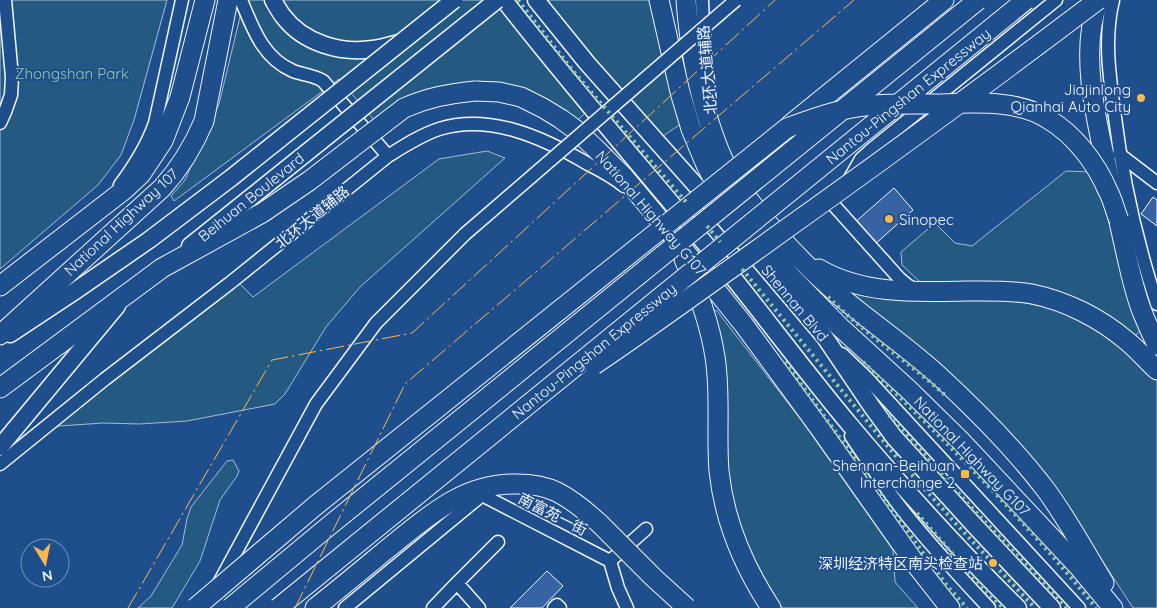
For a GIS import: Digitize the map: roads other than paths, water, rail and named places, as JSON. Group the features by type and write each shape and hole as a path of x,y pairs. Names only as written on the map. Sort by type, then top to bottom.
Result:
{"highway":[{"path":"0,286 142,174 163,141 172,119 205,0"},
{"name":"National Highway 107","path":"0,335 162,188 176,172 196,140 204,121 228,0"},
{"name":"National Highway G107","path":"659,0 680,92 696,141 703,160 718,188 739,218 792,278 840,327 960,440 1078,566 1113,608"},
{"path":"686,0 692,60 698,85 715,140 735,182 799,257 836,292 937,374 994,430 1046,490 1082,545 1118,608"},
{"path":"195,608 315,506 944,0"},
{"name":"Nantou-Pingshan Expressway","path":"230,608 978,0"},
{"name":"Nantou-Pingshan Expressway","path":"278,608 1026,0"},
{"path":"507,422 632,339 1099,0"},
{"path":"1099,0 1091,34 1090,60 1097,121 1134,286 1142,313 1157,345"},
{"name":"National Highway G107","path":"162,268 262,213 309,181 404,108 435,96 475,91 499,92 521,98 543,108 576,130 624,178 655,214 786,380 917,566 950,608"},
{"path":"786,128 851,108 888,104 990,103 1024,108 1047,118 1066,131 1084,150 1109,192 1118,220"},
{"path":"700,190 739,218"},
{"path":"672,236 684,260 711,335 717,380 719,470 726,507 731,525 749,569 771,608"},
{"path":"799,257 823,272 862,286 894,291 1007,292 1031,294 1056,300 1106,325 1127,341 1157,370"},
{"name":"Beihuan Boulevard","path":"0,388 162,268"},
{"path":"315,608 432,512 454,499 480,488 505,484 530,484 556,492 579,506 687,608"}],"main road":[{"path":"273,0 283,17 302,34 322,44 348,50 373,50 399,43"},
{"name":"Beihuan Boulevard","path":"0,340 149,240 231,178 454,0"},
{"name":"Beihuan Boulevard","path":"162,268 497,0"},
{"path":"504,0 549,57 732,276 815,382 885,466 976,566 1018,608"},
{"name":"Shennan Blvd","path":"536,0 587,63 700,190 824,336 894,437 1052,608"},
{"path":"0,447 128,293"}],"street":[{"path":"0,123 6,112 11,95 12,77 5,0"},
{"path":"88,217 117,188 133,168 150,138 182,0"},
{"path":"242,0 259,41 270,55 282,65 323,81 388,156"},
{"name":"北环大道辅路","path":"702,0 711,115 715,140"},
{"path":"205,608 316,404 376,323 465,234 736,0"},
{"path":"782,239 844,188 862,159 872,149 1056,0"},
{"path":"1113,0 1108,30 1108,61 1119,154 1141,254 1157,304"},
{"name":"北环大道辅路","path":"0,464 105,379 236,279 388,156 413,140 439,129 465,124 490,125 536,137 598,169 621,184 655,214"},
{"path":"1119,154 1157,183"},
{"path":"830,201 903,282 923,292"},
{"path":"824,336 866,377 1079,608"},
{"path":"815,382 899,506 989,608"},
{"name":"南富苑一街","path":"345,608 482,495 610,561"},
{"path":"626,608 610,561 646,529"},
{"path":"433,608 498,542"},
{"path":"620,552 678,608"},
{"path":"457,583 479,608"},
{"path":"554,608 557,605 560,608"}],"place":[{"name":"Jiajinlong Qianhai Auto City","path":"1141,98"},
{"name":"Sinopec","path":"889,219"},
{"name":"Shennan-Beihuan Interchange 2","path":"965,474"},
{"name":"深圳经济特区南头检查站","path":"993,563"}],"park label":[{"name":"Zhongshan Park","path":"72,73"}]}
